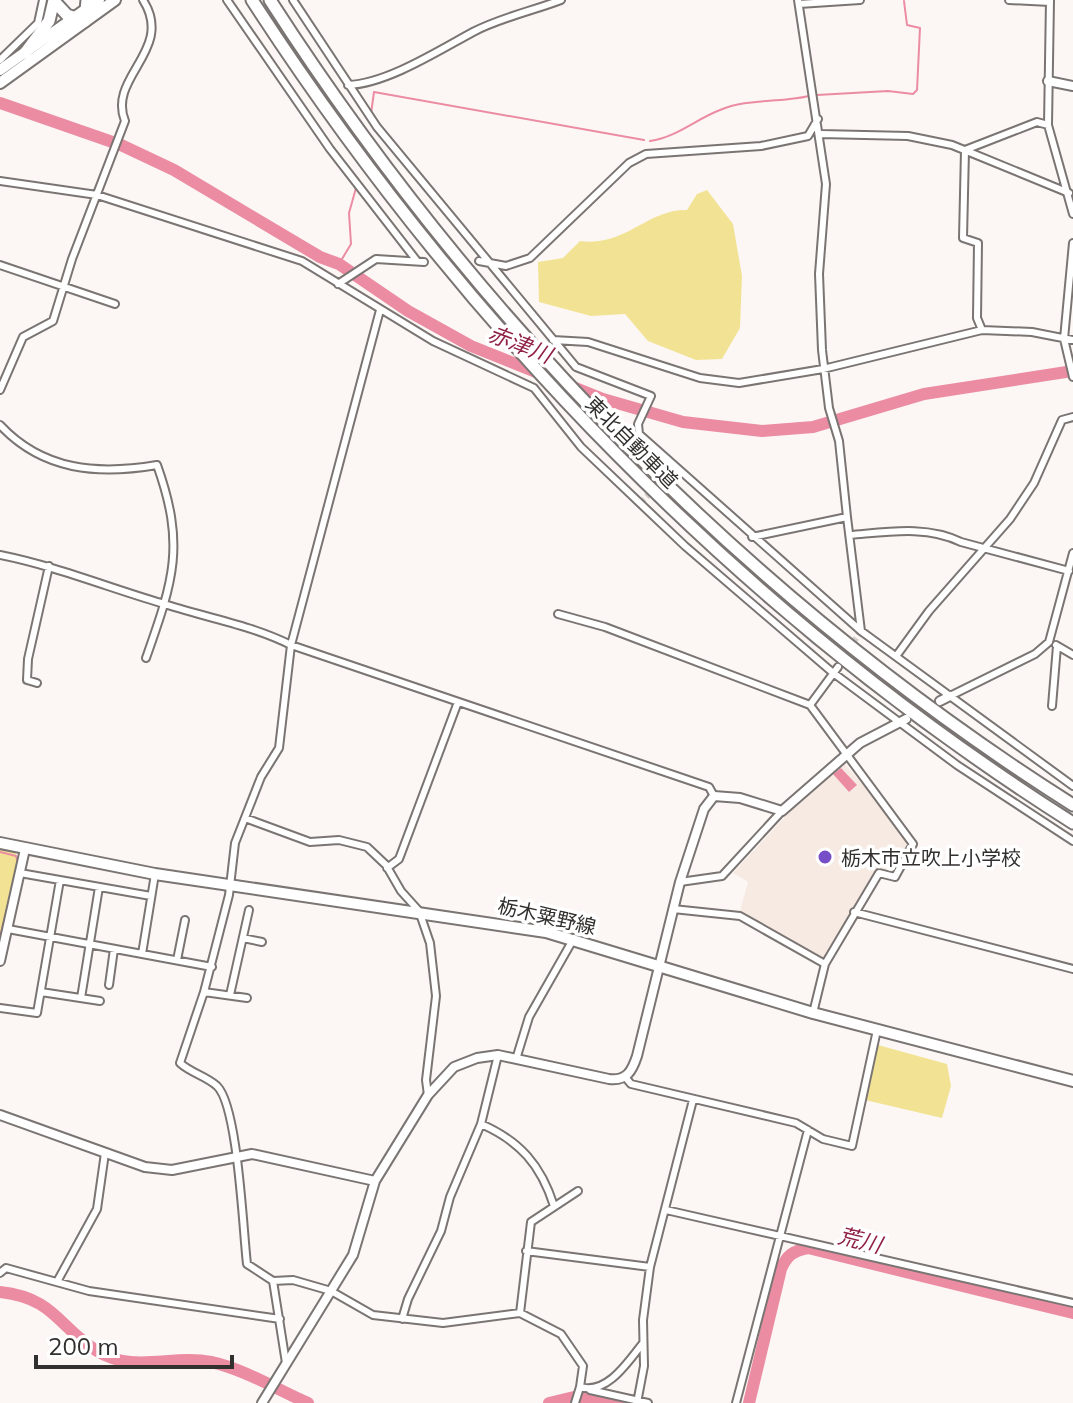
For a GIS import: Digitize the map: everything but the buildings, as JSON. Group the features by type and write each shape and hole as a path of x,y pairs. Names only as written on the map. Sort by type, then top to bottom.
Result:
{"highway":[{"path":"25,53 49,21 54,0 79,20 87,4"},
{"name":"東北自動車道","path":"252,0 368,167 496,325 580,416 692,527 805,627 957,745 1073,823"},
{"name":"東北自動車道","path":"270,0 381,160 526,337 614,430 710,524 844,639 978,741 1073,805"}],"main road":[{"path":"87,4 99,0"},
{"path":"0,79 25,53 115,0"},
{"path":"0,79 79,20"},
{"name":"栃木粟野線","path":"0,843 155,874 419,911 574,938 813,1013 1073,1081"}],"street":[{"path":"0,60 38,23 43,0"},
{"path":"0,390 23,337 53,321 62,287 125,121 122,101 154,25 143,0"},
{"path":"227,0 330,149 420,262 370,262 338,284"},
{"path":"293,0 377,127 482,261 576,367 651,396 638,424 639,434 861,631 1073,786"},
{"path":"348,85 371,84 387,73 456,44 474,31 561,0"},
{"path":"860,0 799,2 826,184 819,274 823,369 838,439 861,631"},
{"path":"1009,0 1050,1 1048,125 1073,214"},
{"path":"1048,81 1073,86"},
{"path":"482,261 506,266 530,258 629,163 646,154 761,146 808,136 818,119"},
{"path":"965,150 1037,122 1048,125"},
{"path":"821,134 908,136 965,150 1069,193"},
{"path":"965,150 963,238 978,243 977,318 982,330"},
{"path":"0,181 97,195 302,261 463,357 534,388 581,447 685,546 902,720 1073,841"},
{"path":"1073,243 1064,339 1073,377"},
{"path":"0,265 115,304"},
{"path":"380,310 291,645 279,748 261,777 235,843 212,967 180,1063 219,1088 237,1155 247,1264 273,1281 293,1280 331,1291 373,1315 443,1323 520,1313 561,1334 575,1351 583,1366 575,1403"},
{"path":"553,340 588,342 640,361 721,382 759,381 823,369 982,330 1032,332 1073,340"},
{"path":"897,655 1034,483 1062,420 1073,417"},
{"path":"0,425 31,451 75,469 101,471 157,465 169,498 175,540 174,570 146,658"},
{"path":"752,537 847,517"},
{"path":"850,535 903,530 944,533 1069,571"},
{"path":"1052,706 1053,644 1073,553"},
{"path":"0,555 49,566 165,604 263,631 291,645 709,787 714,796"},
{"path":"37,683 27,680 28,659 49,566"},
{"path":"558,614 605,627 810,705 844,755 913,844 895,877 879,873 854,912 825,964 813,1013"},
{"path":"1053,644 1073,655"},
{"path":"940,701 1053,644"},
{"path":"810,705 835,669"},
{"path":"387,868 399,859 458,702"},
{"path":"680,882 722,876 782,811 844,755 902,720"},
{"path":"714,796 740,798 782,811"},
{"path":"264,1400 353,1255 375,1181 428,1095 454,1067 477,1058 498,1055 517,1056 609,1079 625,1077 632,1071 680,882 704,809 714,796"},
{"path":"245,818 310,842 339,840 360,845 377,855 419,911 430,943 436,996 426,1080 428,1095"},
{"path":"0,961 25,849"},
{"path":"20,873 151,896"},
{"path":"142,954 155,874"},
{"path":"0,1008 37,1013 60,880"},
{"path":"81,998 99,887"},
{"path":"673,909 740,916 825,964"},
{"path":"230,995 249,910"},
{"path":"854,912 1073,969"},
{"path":"177,960 185,920"},
{"path":"8,929 212,967"},
{"path":"243,938 262,942"},
{"path":"517,1056 529,1017 574,938"},
{"path":"109,985 114,949"},
{"path":"41,992 100,1001"},
{"path":"204,992 247,998"},
{"path":"625,1077 631,1084 796,1123 823,1139 852,1146 877,1030"},
{"path":"402,1319 408,1299 441,1231 450,1197 481,1124 498,1055"},
{"path":"638,1402 644,1366 643,1320 650,1267 693,1100"},
{"path":"0,1115 145,1167 172,1170 237,1155 273,1156 375,1181"},
{"path":"481,1124 507,1135 528,1155 545,1181 554,1206"},
{"path":"736,1403 808,1130"},
{"path":"58,1280 97,1209 105,1153"},
{"path":"520,1313 531,1222 578,1191"},
{"path":"666,1210 1073,1303"},
{"path":"526,1251 650,1267"},
{"path":"0,1273 6,1268 89,1291 280,1319"},
{"path":"273,1281 286,1363"},
{"path":"590,1390 603,1386 643,1343"},
{"path":"580,1387 648,1403"}],"shaded area":[{"path":"707,190 733,224 742,276 740,328 722,359 696,360 648,341 625,314 591,316 539,302 538,262 563,258 580,241 610,239 660,215 687,210 697,194"},
{"name":"栃木市立吹上小学校","path":"843,762 884,809 909,845 893,872 878,871 824,961 740,911 748,882 733,873 811,789"},
{"path":"841,768 857,785 849,792 833,774"},
{"path":"0,847 14,850 20,863 0,947"},
{"path":"878,1045 947,1064 951,1086 942,1118 865,1100"}],"waterway":[{"path":"817,95 888,91 913,94 917,90 920,28 907,25 904,1"},
{"path":"371,114 374,92 644,140"},
{"path":"650,141 669,136 731,106 809,96"},
{"name":"赤津川","path":"0,103 121,145 174,170 320,257 339,264 408,311 471,346 603,399 683,422 762,431 813,427 924,394 1073,371"},
{"path":"339,264 351,244 349,213 356,188"},
{"path":"0,852 16,856 18,862"},
{"path":"0,937 17,868"},
{"name":"荒川","path":"749,1403 781,1269 788,1257 803,1249 1073,1313"},
{"name":"荒川","path":"0,1292 18,1295 45,1307 84,1342 111,1358 139,1362 211,1362 248,1375 308,1403"},
{"name":"荒川","path":"549,1403 574,1397 618,1403"}],"tunnel":[{"path":"640,503 676,468"},
{"path":"843,658 861,631"}],"place":[{"name":"栃木市立吹上小学校","path":"825,857"}]}
